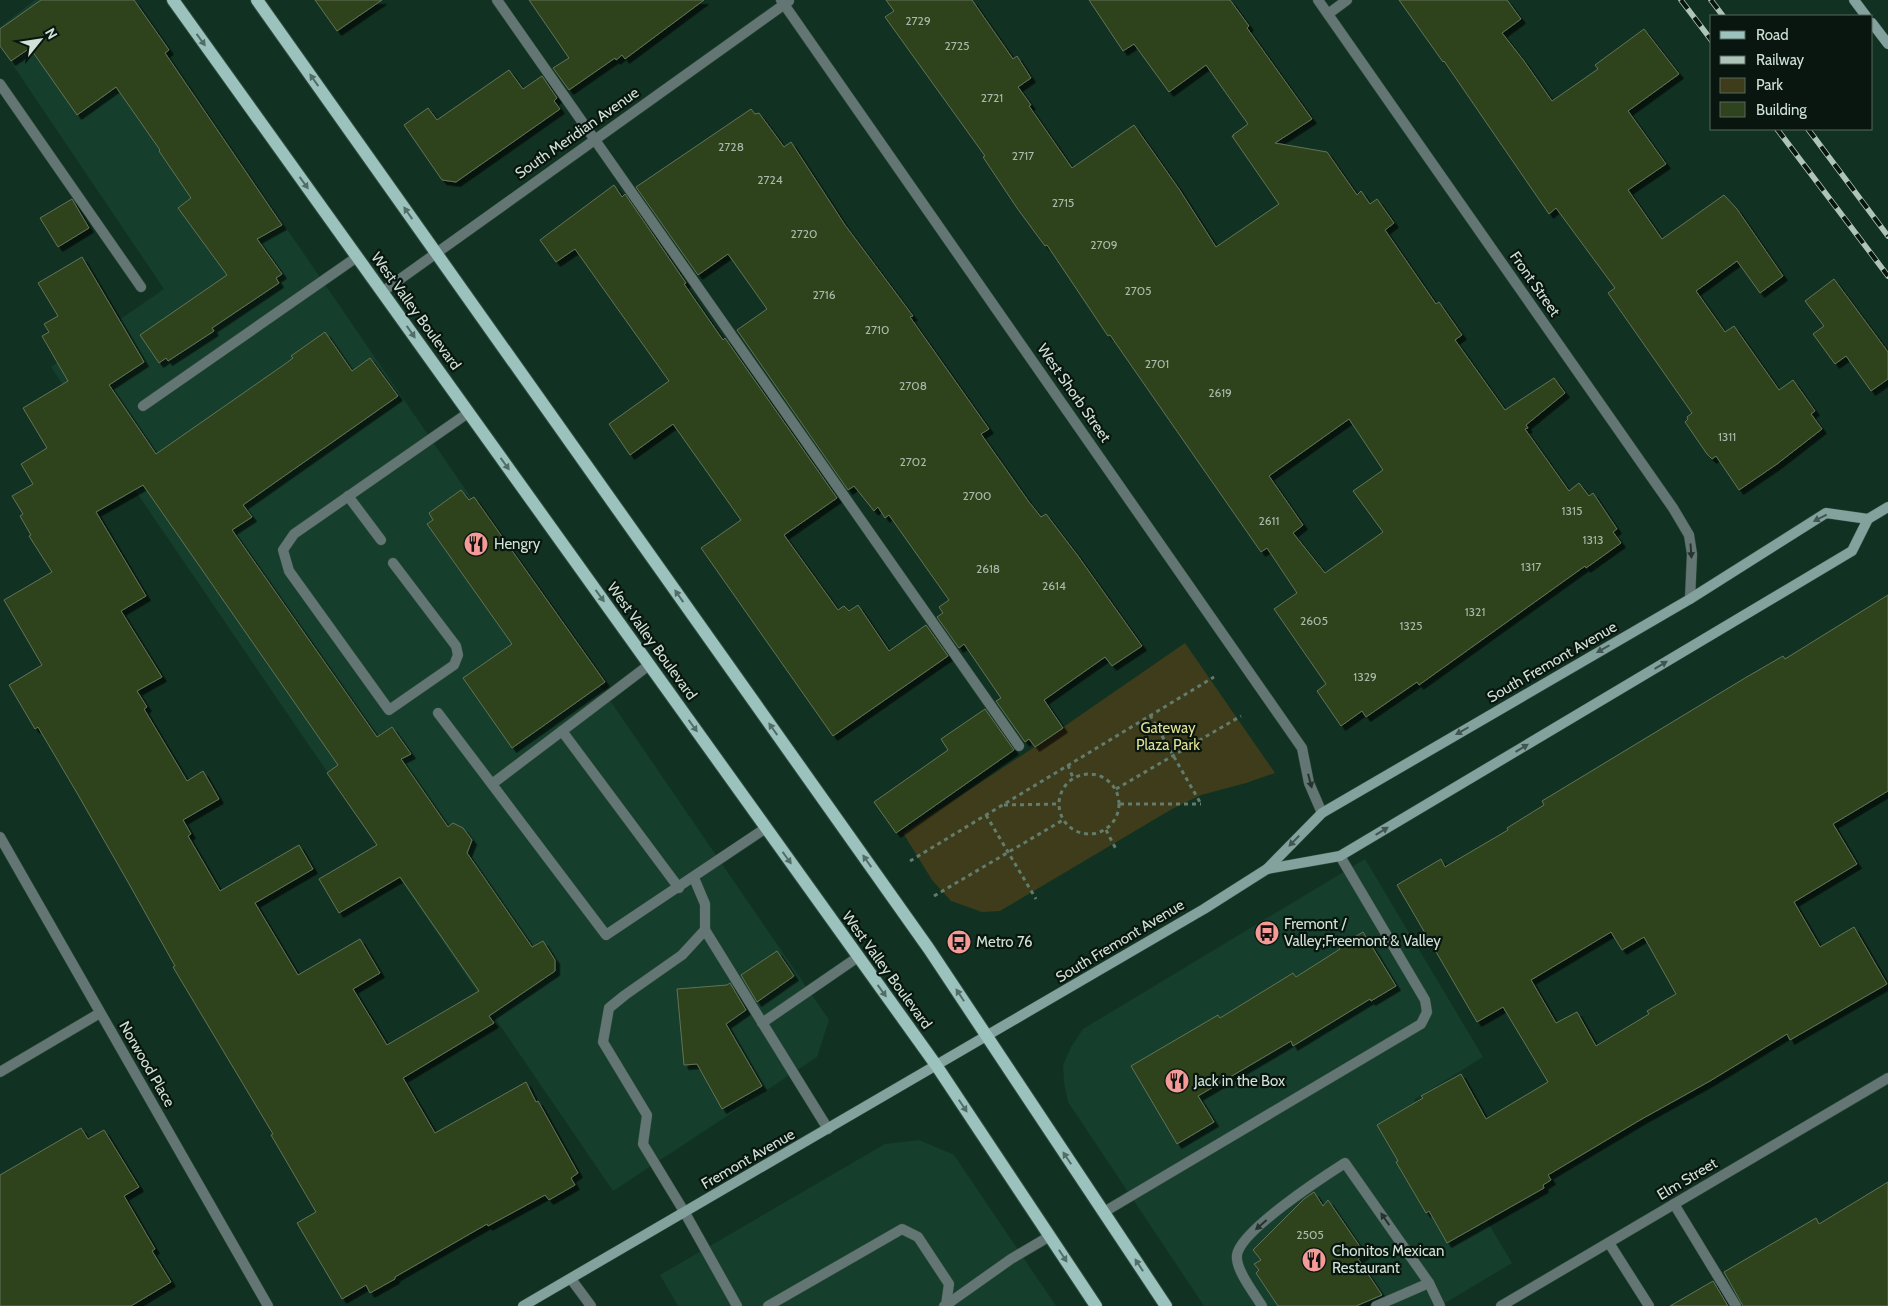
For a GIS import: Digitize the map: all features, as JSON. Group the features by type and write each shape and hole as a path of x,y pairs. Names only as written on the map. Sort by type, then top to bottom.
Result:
{"main road":[{"name":"West Valley Boulevard","path":"173,0 936,1066 1096,1306"},
{"path":"257,0 913,926 1166,1306"},
{"path":"1854,0 1865,15"},
{"path":"1873,24 1888,44"},
{"path":"1868,519 1888,507"},
{"name":"South Fremont Avenue","path":"986,1036 1204,909 1267,870 1322,813 1690,598 1826,514 1868,519 1852,551 1340,856 1267,870"},
{"name":"Fremont Avenue","path":"524,1306 986,1036"}],"street":[{"path":"497,0 1019,746"},
{"name":"Front Street","path":"1318,0 1673,508 1689,535 1692,554 1690,598"},
{"path":"1328,14 1347,0"},
{"name":"South Meridian Avenue","path":"382,292 785,1"},
{"name":"West Shorb Street","path":"785,1 1302,748 1309,783 1322,813"},
{"path":"0,84 141,286"},
{"path":"143,406 357,257"},
{"path":"393,563 456,646 458,656 454,665 389,710 289,571 283,550 294,534 468,413"},
{"path":"348,496 380,540"},
{"path":"492,784 649,665"},
{"path":"438,713 606,935 694,878 766,828"},
{"path":"562,731 679,888"},
{"name":"Norwood Place","path":"0,838 268,1306"},
{"path":"1104,1212 1421,1024 1427,1012 1425,1000 1340,856"},
{"path":"694,878 705,904 705,930 828,1129"},
{"path":"705,930 682,955 625,995 610,1008 603,1042 647,1115 643,1144 685,1213 737,1306"},
{"path":"762,1023 858,957"},
{"path":"0,1072 100,1013"},
{"name":"Elm Street","path":"1501,1306 1888,1078"},
{"path":"1262,1306 1238,1266 1237,1254 1244,1240 1298,1193 1345,1163 1430,1284 1440,1306"},
{"path":"1674,1204 1736,1306"},
{"path":"768,1306 902,1229 918,1237 949,1284 945,1305"},
{"path":"945,1305 1050,1236"},
{"path":"1609,1243 1649,1306"},
{"path":"571,1279 592,1306"},
{"path":"1376,1306 1430,1284"}],"path":[{"path":"910,862 1214,677"},
{"path":"1120,804 1201,804 1150,715"},
{"path":"1116,789 1241,716"},
{"path":"1068,765 1073,778"},
{"path":"1089,773 1105,778 1116,789 1120,804 1115,820 1106,830 1091,835 1076,832 1063,820 1058,804 1059,797 1064,786 1073,778 1089,773"},
{"path":"1003,805 1058,804"},
{"path":"986,815 1036,900"},
{"path":"934,896 1063,820"},
{"path":"1106,830 1117,851"}],"shaded area":[{"path":"35,0 130,0 829,1020 817,1057 613,1191 51,367 164,289 0,46 0,27"},
{"path":"1365,859 1483,1057 1414,1100 1512,1263 1440,1306 1204,1306 1068,1102 1063,1065 1071,1047 1083,1029"},
{"path":"919,1140 954,1155 1056,1306 678,1306 660,1275 885,1144"}],"green space":[{"name":"Gateway Plaza Park","path":"1185,643 1275,773 1201,795 1172,809 1000,911 982,912 951,901 932,880 903,833 1030,750"}],"building":[{"path":"41,0 134,0 169,50 165,53 282,225 257,239 282,274 276,278 279,283 212,328 214,331 168,361 166,358 159,363 140,335 227,275 178,208 191,198 116,87 77,115 30,48 11,61 0,46 0,29"},
{"path":"315,0 382,0 337,31"},
{"path":"529,0 704,0 625,59 622,55 616,60 615,58 569,90 553,68 569,58"},
{"path":"886,0 972,0 1013,59 1017,56 1031,78 1018,87 1072,168 1134,125 1179,189 1216,247 1279,204 1232,136 1248,124 1206,65 1169,92 1134,44 1123,51 1089,0 1230,0 1249,26 1247,28 1312,119 1275,143 1327,152 1357,195 1361,191 1370,204 1377,199 1394,223 1385,230 1436,304 1439,302 1462,335 1455,340 1505,410 1554,378 1565,393 1526,425 1528,428 1525,429 1569,491 1579,483 1589,496 1593,493 1617,529 1613,532 1621,543 1586,568 1585,566 1419,685 1417,682 1366,717 1362,711 1341,726 1317,691 1326,684 1274,609 1297,593 1267,548 1261,552 1110,335 1108,336 1047,245 1045,246 1017,208 983,157 985,156 885,17 894,11","holes":["1349,419 1383,470 1353,491 1383,532 1325,573 1293,533 1303,525 1269,476"]},
{"path":"1399,0 1507,0 1521,19 1502,33 1552,101 1598,69 1595,65 1644,29 1679,74 1628,111 1666,164 1628,190 1662,239 1724,195 1737,209 1783,276 1760,293 1737,261 1696,291 1725,332 1734,326 1779,390 1793,380 1815,411 1811,414 1822,429 1777,464 1739,490 1716,456 1712,459 1707,454 1685,422 1692,413 1608,293 1615,288 1556,208 1549,214 1444,61"},
{"path":"509,70 523,89 542,76 557,98 554,101 560,109 456,182 442,180 404,125 428,108 437,120"},
{"path":"751,109 755,114 759,113 784,147 791,142 845,225 913,316 910,317 989,429 981,434 1029,502 1041,517 1046,514 1078,556 1142,646 1112,666 1105,657 1044,700 1063,728 1035,747 1029,739 1025,742 996,701 1001,698 964,644 959,648 937,617 943,613 939,607 949,600 889,515 885,518 878,507 874,511 854,486 848,490 737,330 767,309 728,254 698,275 636,187"},
{"path":"614,185 622,197 625,194 723,340 725,338 837,498 784,535 838,610 844,606 849,611 858,605 889,651 926,625 948,656 833,736 701,548 741,520 673,424 630,455 609,424 669,381 575,249 556,262 540,240"},
{"path":"72,199 89,228 58,247 40,218"},
{"path":"82,257 144,362 109,385 156,454 285,364 293,358 291,356 325,332 352,371 370,358 398,396 243,505 252,517 232,530 377,737 392,727 411,754 401,759 448,827 453,823 463,828 472,840 467,853 532,947 543,941 555,960 555,971 489,1016 494,1023 403,1078 435,1133 526,1082 578,1173 571,1178 575,1185 549,1200 545,1195 488,1226 487,1224 370,1293 366,1285 342,1299 297,1223 316,1212 271,1135 273,1134 173,967 175,966 77,793 38,727 35,729 9,685 42,665 4,600 52,572 29,536 31,535 20,516 23,514 12,496 33,484 21,464 47,448 23,408 68,381 42,336 49,332 44,324 58,316 38,283","holes":["143,485 338,765 327,773 377,845 319,879 339,913 400,877 479,991 387,1045 353,989 380,973 360,939 298,975 255,903 313,869 299,845 220,891 188,836 191,834 183,820 219,799 203,771 187,781 144,709 147,707 137,691 162,677 121,611 146,596 96,512"]},
{"path":"1834,279 1888,352 1888,379 1871,391 1846,356 1835,364 1813,334 1824,326 1805,301"},
{"path":"461,490 469,500 474,497 605,682 512,748 463,678 512,644 427,524 433,520 429,513"},
{"path":"1888,595 1888,791 1833,824 1857,864 1794,902 1820,947 1854,927 1887,984 1790,1040 1787,1034 1710,1081 1640,1120 1548,1175 1551,1180 1543,1185 1544,1188 1447,1243 1429,1211 1426,1213 1377,1125 1423,1098 1421,1096 1461,1074 1486,1119 1548,1082 1503,1007 1477,1022 1397,885 1441,859 1445,867 1508,830 1507,828 1544,805 1542,801 1745,678 1783,656 1785,659","holes":["1611,932 1622,950 1644,937 1676,994 1647,1011 1649,1014 1596,1046 1577,1012 1556,1023 1531,980"]},
{"path":"985,709 1014,750 896,833 874,802 948,750 941,739"},
{"path":"1363,932 1396,986 1371,1001 1370,999 1293,1046 1291,1041 1198,1096 1214,1122 1177,1144 1131,1066 1218,1015 1220,1018 1293,973 1296,977 1340,949 1339,946"},
{"path":"777,951 794,976 757,1002 741,975"},
{"path":"730,983 746,1010 726,1024 762,1086 722,1109 697,1064 684,1065 677,989 727,985"},
{"path":"81,1128 88,1139 104,1130 139,1187 124,1196 155,1249 152,1251 171,1282 131,1306 0,1306 0,1175"},
{"path":"1888,1182 1888,1306 1743,1306 1724,1272 1816,1218 1819,1224"},
{"path":"1314,1192 1323,1206 1328,1200 1365,1254 1358,1259 1382,1295 1356,1306 1278,1306 1256,1273 1259,1270 1254,1264 1261,1260 1253,1250 1304,1199"},
{"path":"1713,1281 1728,1306 1670,1306"}],"railway":[{"path":"1681,0 1710,38"},
{"path":"1711,0 1722,15"},
{"path":"1778,130 1888,276"},
{"path":"1809,130 1888,236"}],"place":[{"name":"Hengry","path":"476,544"},
{"name":"Fremont / Valley;Freemont & Valley","path":"1267,933"},
{"name":"Metro 76","path":"959,942"},
{"name":"Jack in the Box","path":"1177,1081"},
{"name":"Chonitos Mexican Restaurant","path":"1314,1260"}]}
